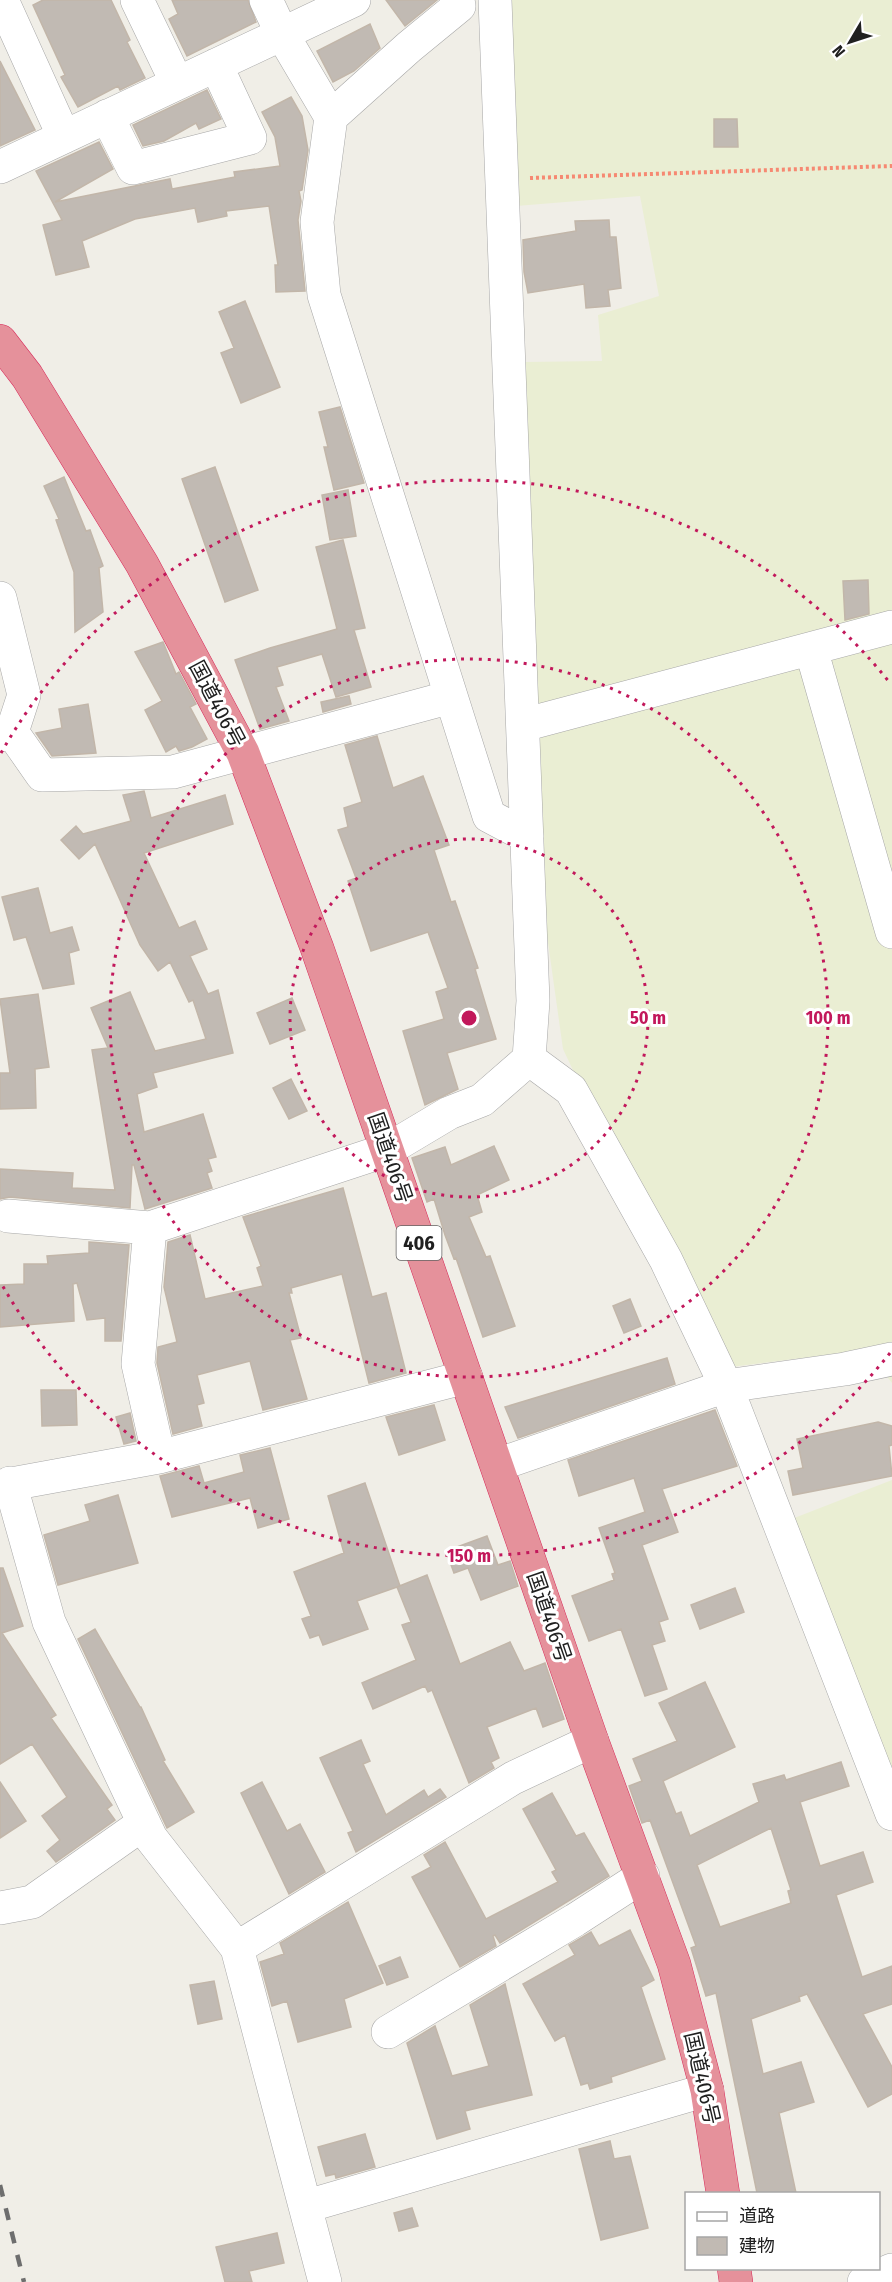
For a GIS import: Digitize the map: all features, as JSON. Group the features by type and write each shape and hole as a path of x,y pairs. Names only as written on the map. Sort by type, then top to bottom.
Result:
{"highway":[{"name":"国道406号","path":"0,341 27,376 142,564 243,753 317,948 592,1741 674,1964 707,2090 723,2192"}],"street":[{"path":"2,0 64,137"},
{"path":"137,0 177,83"},
{"path":"266,0 282,34 331,117 316,222 324,295 489,816 527,836"},
{"path":"0,167 354,0"},
{"path":"331,117 459,6 458,0"},
{"path":"8,1215 150,1228 387,1150 449,1113 482,1100 529,1059 533,1001 495,0"},
{"path":"107,116 133,168 250,138 216,65"},
{"path":"0,598 24,695 6,734 42,775 173,772 451,697"},
{"path":"523,725 892,627"},
{"path":"812,649 892,932"},
{"path":"529,1059 571,1090 666,1260 726,1386 892,1814"},
{"path":"150,1228 138,1364 159,1457"},
{"path":"496,1465 726,1386 845,1369 892,1359"},
{"path":"325,2282 307,2206 237,1948 152,1838 144,1823 49,1622 5,1485 159,1457 466,1377"},
{"path":"237,1948 513,1778 592,1741"},
{"path":"0,1908 32,1902 144,1823"},
{"path":"388,2032 575,1920 643,1876"},
{"path":"307,2206 707,2090"},
{"path":"864,2282 892,2270"}],"path":[{"path":"502,179 892,166"}],"green space":[{"path":"512,0 892,0 892,1383 866,1350 731,1367 639,1210 563,1049 522,758 524,362 602,361 598,315 659,296 640,196 516,206"},
{"path":"892,1480 892,1780 784,1522"}],"building":[{"path":"43,0 111,0 130,40 127,42 145,78 120,90 118,86 78,107 61,77 65,75 33,5"},
{"path":"172,0 248,0 256,22 187,56 169,19 178,14"},
{"path":"386,0 437,0 405,26"},
{"path":"370,24 380,48 354,71 333,82 317,51"},
{"path":"0,61 35,130 0,146"},
{"path":"207,90 221,119 199,129 196,123 164,141 143,146 133,125"},
{"path":"291,97 302,116 308,150 302,190 299,191 301,201 298,220 305,291 276,292 275,265 278,265 269,206 226,211 227,216 198,222 195,208 135,219 82,241 89,267 56,275 43,225 62,220 36,171 99,142 113,169 55,202 170,179 172,189 235,177 234,172 280,166 275,137 262,112"},
{"path":"714,119 737,119 738,147 714,147"},
{"path":"609,220 610,237 616,237 621,288 608,290 610,306 586,308 584,284 528,293 524,272 523,240 576,231 575,221"},
{"path":"245,301 280,387 241,403 221,353 234,348 219,312"},
{"path":"340,407 364,483 334,490 324,447 328,447 319,412"},
{"path":"215,467 258,590 225,602 182,479"},
{"path":"64,477 86,531 90,530 103,566 99,568 103,612 75,632 74,572 56,520 59,519 44,486"},
{"path":"348,490 356,536 330,540 322,495"},
{"path":"343,540 365,628 354,630 371,687 336,697 322,654 277,667 283,685 276,687 289,721 260,729 235,660 337,629 316,547"},
{"path":"868,580 869,614 845,620 843,581"},
{"path":"163,642 176,674 179,672 196,704 190,707 207,739 179,751 176,746 166,752 145,710 162,701 135,652"},
{"path":"349,696 351,704 323,712 321,702"},
{"path":"88,704 96,753 52,756 36,733 62,728 59,709"},
{"path":"377,736 393,788 423,776 449,845 434,850 451,902 455,901 478,968 475,969 496,1039 447,1053 458,1089 425,1105 403,1031 444,1019 436,992 448,988 428,932 371,951 348,881 356,878 338,830 348,827 344,808 362,802 345,745"},
{"path":"144,791 151,818 225,795 233,824 144,853 179,928 195,921 207,949 190,956 208,994 218,990 233,1053 153,1073 157,1087 137,1094 144,1132 203,1114 216,1157 208,1159 212,1171 207,1173 212,1188 145,1209 134,1165 132,1165 130,1208 10,1197 0,1199 0,1169 73,1173 72,1188 115,1190 92,1050 108,1048 91,1008 130,992 155,1051 206,1039 193,1000 189,1002 170,962 158,971 140,945 95,844 79,859 61,840 76,826 83,834 131,821 123,795"},
{"path":"38,888 50,933 72,927 79,950 69,953 74,984 43,989 26,937 14,940 2,897"},
{"path":"38,994 49,1067 35,1069 36,1108 0,1109 0,1073 10,1073 0,999"},
{"path":"292,998 305,1030 270,1044 257,1013"},
{"path":"291,1079 307,1111 289,1119 273,1088"},
{"path":"494,1146 509,1180 477,1195 482,1212 469,1217 486,1257 490,1256 515,1326 483,1337 434,1199 427,1202 412,1158 445,1147 451,1165"},
{"path":"343,1188 372,1297 386,1293 406,1373 369,1383 342,1274 291,1288 292,1293 289,1293 301,1338 290,1340 307,1399 263,1410 250,1361 197,1375 204,1403 197,1405 202,1426 173,1434 157,1363 158,1347 177,1342 164,1287 168,1242 190,1235 205,1299 263,1286 257,1268 261,1266 243,1217"},
{"path":"89,1242 129,1245 121,1341 105,1341 105,1318 87,1320 77,1283 73,1284 74,1321 0,1327 0,1285 24,1284 24,1264 48,1264 47,1256 89,1253"},
{"path":"630,1299 641,1326 624,1333 613,1306"},
{"path":"667,1358 675,1384 518,1438 505,1407"},
{"path":"41,1390 76,1390 77,1425 42,1426"},
{"path":"434,1405 445,1440 399,1455 386,1417"},
{"path":"715,1410 737,1466 662,1489 678,1532 642,1545 668,1619 659,1622 665,1641 652,1645 667,1689 645,1696 621,1629 589,1641 572,1596 614,1580 612,1574 615,1573 599,1528 645,1512 634,1478 579,1496 568,1460"},
{"path":"130,1413 136,1441 124,1444 116,1417"},
{"path":"878,1422 892,1426 892,1445 889,1446 892,1476 793,1495 788,1471 803,1468 797,1439"},
{"path":"270,1448 289,1519 258,1528 250,1498 172,1517 160,1476 199,1466 204,1483 244,1472 240,1455"},
{"path":"365,1483 400,1586 357,1601 368,1629 323,1645 319,1635 310,1638 302,1619 311,1616 294,1572 344,1553 328,1496"},
{"path":"118,1495 138,1563 58,1585 44,1535 90,1521 85,1505"},
{"path":"487,1536 498,1565 510,1561 518,1586 481,1600 468,1568 454,1573 446,1551"},
{"path":"0,1568 3,1568 23,1626 2,1633 56,1715 51,1718 112,1805 107,1809 115,1820 56,1862 47,1851 60,1840 42,1816 67,1797 32,1744 0,1764"},
{"path":"427,1575 460,1664 510,1642 524,1671 545,1663 564,1719 543,1727 536,1708 487,1727 499,1758 491,1762 494,1768 469,1783 432,1690 428,1692 425,1686 373,1709 362,1683 416,1660 402,1625 411,1622 397,1587"},
{"path":"735,1588 744,1612 700,1629 691,1605"},
{"path":"95,1629 141,1707 165,1760 163,1761 194,1812 167,1828 78,1639"},
{"path":"705,1682 735,1747 663,1781 676,1814 681,1812 690,1836 759,1802 753,1784 784,1775 786,1780 841,1762 849,1786 800,1802 820,1866 863,1852 873,1882 836,1895 862,1977 892,1966 892,2004 863,2014 892,2067 892,2094 868,2107 807,1994 799,1997 800,2001 751,2019 763,2074 801,2062 814,2102 779,2113 796,2192 757,2192 716,1993 706,1996 691,1948 696,1946 650,1820 642,1823 629,1786 642,1781 633,1759 677,1741 659,1703","holes":["771,1828 791,1890 788,1891 791,1903 720,1927 697,1865"]},
{"path":"361,1740 370,1761 363,1764 386,1815 424,1790 428,1797 440,1789 446,1797 356,1852 348,1833 353,1831 320,1758"},
{"path":"0,1782 26,1821 0,1838"},
{"path":"262,1782 287,1831 300,1824 325,1872 289,1894 241,1793"},
{"path":"552,1793 576,1836 584,1833 609,1876 500,1943 495,1935 493,1936 496,1946 460,1967 412,1877 431,1867 424,1855 445,1842 486,1919 558,1882 552,1872 556,1870 523,1809"},
{"path":"348,1902 383,1983 344,1999 351,2027 298,2042 287,2001 272,2006 260,1962 284,1954 280,1943"},
{"path":"630,1930 654,1980 641,1987 665,2059 611,2077 612,2082 590,2089 588,2083 581,2085 565,2035 555,2041 523,1984 575,1955 569,1945 591,1932 599,1946"},
{"path":"400,1957 408,1977 387,1985 379,1966"},
{"path":"214,1981 222,2019 198,2024 190,1985"},
{"path":"505,1984 532,2095 465,2111 470,2129 437,2139 407,2043 435,2026 452,2076 489,2066 470,2005"},
{"path":"365,2134 375,2167 336,2178 335,2174 326,2176 318,2147"},
{"path":"610,2141 614,2159 630,2156 648,2228 601,2240 579,2149"},
{"path":"412,2208 418,2226 399,2231 394,2213"},
{"path":"277,2233 284,2263 249,2271 252,2282 225,2282 216,2247"}],"railway":[{"path":"0,2185 24,2282"}]}
